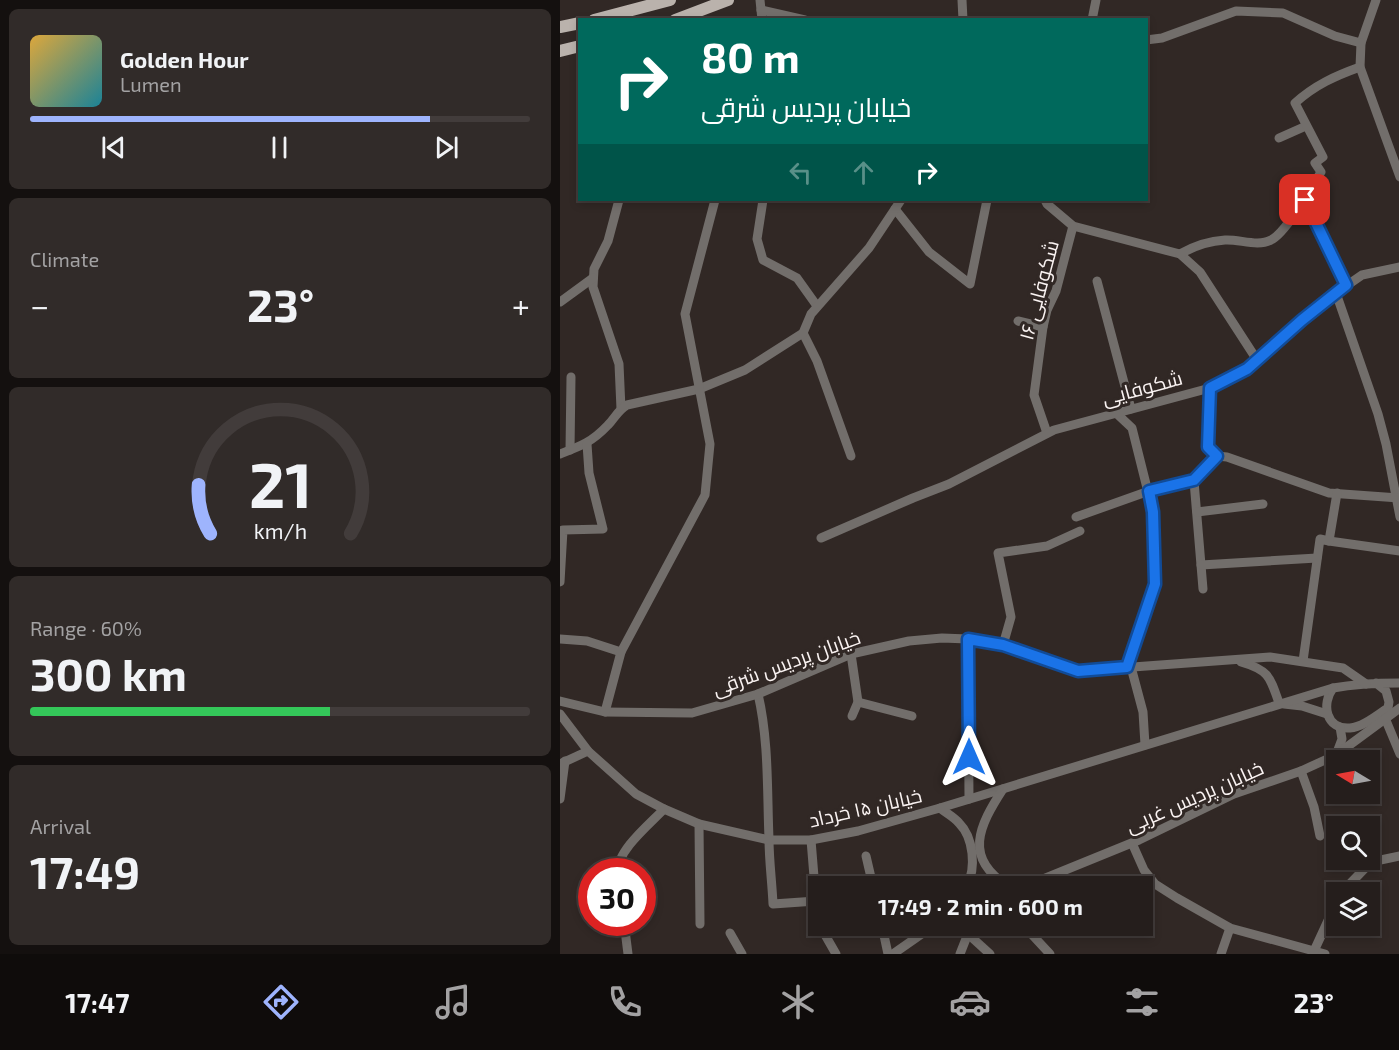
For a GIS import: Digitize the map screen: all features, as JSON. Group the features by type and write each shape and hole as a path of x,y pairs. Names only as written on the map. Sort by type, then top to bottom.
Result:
{"main road":[{"path":"602,18 670,0"},
{"path":"680,18 728,0"},
{"path":"560,27 578,23"},
{"path":"560,51 578,46"}],"street":[{"path":"962,0 964,18"},
{"path":"1084,0 1096,2 1092,18"},
{"path":"1376,0 1361,43 1360,67 1400,177"},
{"path":"761,10 796,18"},
{"path":"1148,40 1162,38 1236,11 1283,13 1335,36 1361,43"},
{"path":"1180,254 1193,247 1226,239 1261,242 1272,240 1305,200 1321,172 1315,163 1323,157 1295,103 1309,91 1333,77 1360,67"},
{"path":"1279,138 1306,126"},
{"path":"1305,200 1346,285"},
{"path":"619,201 608,241 594,269 593,287 619,364 621,409"},
{"path":"605,712 622,652 705,495 710,444 685,314 715,201"},
{"path":"763,201 757,239 763,260 797,278 817,306"},
{"path":"560,454 587,444 609,424 621,409 628,405 699,389 745,370 803,333 810,314 869,248 899,201"},
{"path":"895,209 929,252 970,284 987,201"},
{"path":"1046,201 1073,226 1180,254 1199,272 1257,360"},
{"name":"شکوفایی ۱۶","path":"1047,433 1034,394 1043,327 1047,310 1056,291 1073,226"},
{"name":"شکوفایی","path":"821,538 949,484 1047,433 1210,388 1247,369 1346,285 1362,275 1400,267"},
{"path":"560,302 593,278"},
{"path":"1097,281 1131,409"},
{"path":"1336,293 1378,414 1398,498 1400,517"},
{"path":"1018,321 1043,327"},
{"path":"803,333 817,362 851,456"},
{"path":"570,450 571,377"},
{"path":"1210,388 1208,447 1217,456 1227,457 1329,493 1398,498"},
{"path":"1116,413 1132,428 1153,512 1155,584 1129,667 1143,712 1145,745"},
{"path":"560,582 563,530 603,529 589,473 587,444"},
{"path":"1076,517 1149,491 1194,480 1217,456"},
{"path":"1194,480 1203,590"},
{"path":"1329,541 1337,493"},
{"path":"1197,512 1263,504"},
{"path":"1003,645 1011,617 998,553 1047,546 1080,531"},
{"path":"1303,661 1320,539 1400,551"},
{"path":"1201,565 1318,558"},
{"name":"خیابان پردیس شرقی","path":"560,701 605,712 692,713 758,694 851,654 910,641 942,638 968,639 1003,645 1078,671 1270,657 1343,668 1371,684"},
{"path":"560,639 587,641 622,652"},
{"path":"968,639 969,799"},
{"path":"851,654 858,702 852,716"},
{"path":"1236,660 1261,670 1270,678 1279,703 1302,706 1327,714"},
{"path":"1400,683 1333,688 1327,695 1325,705 1332,722 1340,727 1349,728 1359,726 1400,706"},
{"path":"1371,684 1386,691 1389,702 1386,713 1400,754"},
{"name":"خیابان ۱۵ خرداد","path":"560,714 588,751 636,794 665,809 700,824 769,840 810,840 858,831 940,808 1333,688"},
{"path":"758,694 763,714 773,904 816,901 810,840"},
{"path":"858,702 912,716"},
{"name":"خیابان پردیس غربی","path":"1342,750 1386,713"},
{"path":"1338,750 1342,739 1340,727"},
{"path":"560,799 563,763 588,751"},
{"name":"خیابان پردیس غربی","path":"1051,876 1132,843 1234,794 1301,771 1326,760"},
{"path":"1301,771 1314,807 1320,836"},
{"path":"993,876 983,864 978,840 987,813 1003,789"},
{"path":"940,808 960,823 970,841 973,865 969,876"},
{"path":"621,858 625,850 665,809"},
{"path":"700,824 700,924"},
{"path":"1132,843 1144,870 1155,884 1176,898 1230,928 1325,954"},
{"path":"866,856 871,876"},
{"path":"1352,882 1372,862 1400,856"},
{"path":"1315,952 1326,926"},
{"path":"1221,954 1230,928"},
{"path":"730,933 742,954"},
{"path":"626,936 628,954"},
{"path":"826,936 836,954"},
{"path":"884,936 888,954"},
{"path":"893,954 919,936"},
{"path":"960,954 967,936"},
{"path":"974,936 990,954"},
{"path":"1033,936 1050,954"}],"route":[{"path":"969,757 968,639 1003,645 1078,671 1127,667 1155,584 1153,512 1149,491 1194,480 1217,456 1208,447 1210,388 1247,369 1346,285 1305,200"}]}
